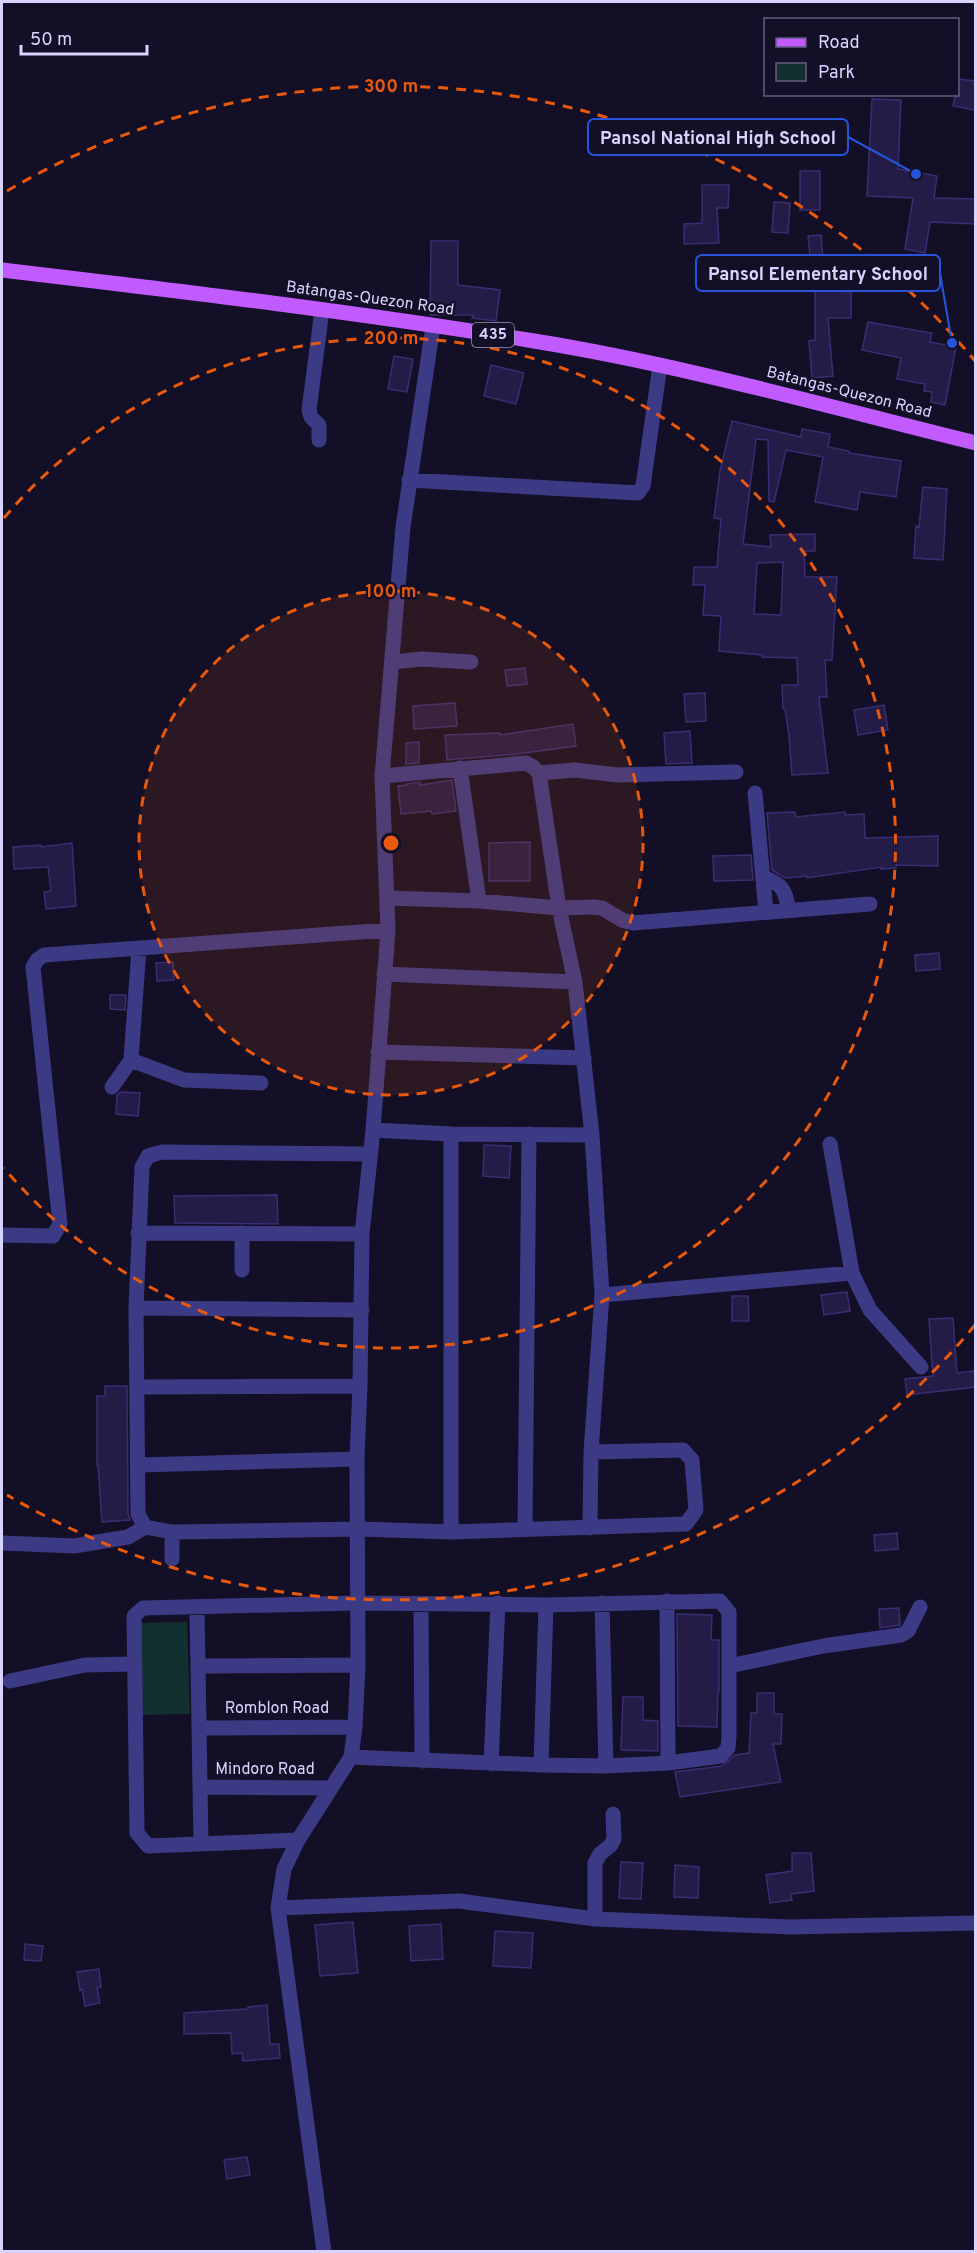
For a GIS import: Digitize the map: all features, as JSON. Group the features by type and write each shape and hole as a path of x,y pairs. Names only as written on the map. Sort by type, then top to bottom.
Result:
{"main road":[{"name":"Batangas-Quezon Road","path":"2,270 322,310 535,341 660,365 975,443"}],"street":[{"path":"319,440 319,425 311,417 309,410 322,310"},
{"path":"324,2252 278,1908 284,1869 298,1840 351,1757 354,1727 358,1665 357,1460 362,1234 373,1130 388,898 382,776 403,527 432,326"},
{"path":"409,480 638,493 643,486 660,365"},
{"path":"392,662 422,659 471,662"},
{"path":"382,776 525,763 538,773 559,908 575,982 592,1135 602,1295 591,1452 590,1528"},
{"path":"460,768 479,901"},
{"path":"538,773 575,770 617,775 736,772"},
{"path":"755,793 766,912"},
{"path":"763,877 776,882 783,888 789,910"},
{"path":"388,898 479,901 559,908 602,908 622,920 633,923 870,904"},
{"path":"2,1235 53,1236 60,1224 33,967 37,960 44,955 387,930"},
{"path":"112,1087 131,1060 139,948"},
{"path":"384,974 575,982"},
{"path":"378,1052 584,1058"},
{"path":"131,1060 184,1080 261,1083"},
{"path":"373,1130 451,1134 592,1135"},
{"path":"451,1134 451,1532"},
{"path":"525,1529 529,1134"},
{"path":"830,1144 852,1274 870,1310 921,1367"},
{"path":"145,1527 138,1514 136,1308 142,1167 148,1156 162,1152 369,1154"},
{"path":"138,1233 362,1234"},
{"path":"242,1233 242,1270"},
{"path":"602,1295 852,1274"},
{"path":"136,1308 362,1310"},
{"path":"137,1387 360,1386"},
{"path":"2,1543 74,1546 128,1537 145,1527 172,1532 359,1529 451,1532 686,1524 696,1510 692,1460 683,1450 591,1452"},
{"path":"139,1465 357,1460"},
{"path":"172,1532 172,1559"},
{"path":"667,1601 668,1763"},
{"path":"298,1840 148,1846 137,1833 134,1616 143,1608 357,1603 546,1605 720,1601 729,1612 728,1749 721,1756 668,1763 606,1766 491,1764 351,1757"},
{"path":"491,1764 498,1603"},
{"path":"602,1603 606,1766"},
{"path":"421,1604 422,1761"},
{"path":"541,1765 546,1605"},
{"path":"198,1607 201,1844"},
{"path":"729,1666 823,1646 901,1635 908,1631 920,1607"},
{"path":"10,1682 85,1665 134,1664"},
{"path":"198,1666 358,1665"},
{"name":"Romblon Road","path":"199,1728 354,1727"},
{"name":"Mindoro Road","path":"200,1787 330,1788"},
{"path":"595,1919 595,1863 614,1839 613,1814"},
{"path":"278,1908 459,1901 595,1919 790,1927 975,1923"}],"green space":[{"path":"187,1622 190,1714 141,1715 138,1623"}],"building":[{"path":"959,79 975,81 975,110 953,106 956,96 959,96"},
{"path":"872,99 901,100 898,169 937,176 934,198 975,199 975,224 930,222 925,253 905,249 913,198 867,196"},
{"path":"800,171 820,171 820,210 800,210"},
{"path":"702,185 729,185 728,208 717,208 719,243 684,244 684,224 702,223"},
{"path":"774,202 790,203 788,233 772,232"},
{"path":"821,235 824,273 812,274 808,236"},
{"path":"431,241 458,241 458,285 500,290 496,321 472,318 473,315 430,315"},
{"path":"815,290 851,292 851,318 828,318 833,376 812,378 809,341 815,340"},
{"path":"868,322 932,333 930,342 956,347 945,405 931,402 932,392 924,391 925,384 897,379 901,358 862,350"},
{"path":"394,356 413,359 407,392 388,389"},
{"path":"491,365 524,373 516,404 484,396"},
{"path":"732,421 801,437 802,429 830,434 828,447 849,451 849,453 901,461 896,497 860,492 857,510 815,502 823,457 786,450 774,502 769,501 768,440 756,439 743,544 771,547 770,535 815,534 815,551 804,551 805,577 837,577 832,660 825,660 827,697 819,697 828,773 792,775 782,685 798,685 797,658 762,657 762,655 719,651 721,616 703,615 705,585 693,585 694,567 717,567 721,519 714,518 720,471","holes":["783,562 781,615 754,614 757,563"]},
{"path":"923,487 947,489 943,560 914,558 916,526 919,527"},
{"path":"525,668 527,684 507,686 505,670"},
{"path":"705,693 706,721 686,722 684,694"},
{"path":"455,703 457,726 414,729 413,706"},
{"path":"884,705 888,730 858,735 854,710"},
{"path":"573,724 576,746 447,760 445,735 500,733 500,735"},
{"path":"690,731 692,763 666,764 664,733"},
{"path":"419,742 419,763 406,764 406,743"},
{"path":"452,780 456,811 401,814 398,786"},
{"path":"795,812 796,817 845,812 845,815 864,814 865,838 938,836 938,866 896,865 896,868 881,869 881,867 807,878 807,876 785,878 772,870 767,813"},
{"path":"530,842 530,881 489,881 489,843"},
{"path":"72,843 76,906 46,909 44,892 51,891 48,867 14,869 13,847 41,845 41,847"},
{"path":"751,855 753,880 714,881 713,856"},
{"path":"939,953 940,969 916,971 915,955"},
{"path":"173,962 174,980 157,981 156,963"},
{"path":"110,995 126,995 125,1010 110,1009"},
{"path":"121,1092 140,1093 138,1116 116,1114 117,1095"},
{"path":"484,1145 511,1146 509,1178 483,1176"},
{"path":"277,1195 278,1224 175,1223 174,1196"},
{"path":"847,1292 850,1311 824,1315 821,1295"},
{"path":"732,1296 748,1296 749,1321 732,1321"},
{"path":"953,1318 957,1373 975,1371 975,1387 907,1395 905,1379 933,1376 929,1319"},
{"path":"105,1386 127,1386 128,1514 130,1520 102,1522 97,1465 97,1396 105,1396"},
{"path":"897,1533 898,1549 875,1551 874,1535"},
{"path":"899,1608 900,1625 880,1628 879,1609"},
{"path":"677,1614 712,1615 711,1640 719,1640 717,1727 678,1726"},
{"path":"757,1693 774,1693 774,1714 782,1714 781,1744 773,1744 781,1782 680,1797 675,1772 722,1766 735,1755 749,1753 751,1713 757,1713"},
{"path":"623,1697 643,1697 643,1720 658,1721 658,1751 621,1750"},
{"path":"792,1853 811,1853 814,1891 791,1894 792,1900 770,1903 766,1875 792,1871"},
{"path":"621,1862 643,1863 641,1899 619,1898"},
{"path":"675,1865 699,1867 698,1898 674,1897"},
{"path":"353,1922 358,1973 320,1976 315,1925"},
{"path":"441,1924 443,1959 411,1961 409,1926"},
{"path":"495,1931 533,1933 531,1968 493,1966"},
{"path":"25,1944 43,1946 41,1961 24,1960"},
{"path":"99,1969 101,1987 97,1988 100,2003 85,2006 77,1972"},
{"path":"267,2005 270,2044 279,2044 280,2058 243,2061 242,2053 232,2054 231,2033 184,2034 184,2013 248,2009 248,2007"},
{"path":"247,2157 250,2175 227,2179 224,2160"}],"place":[{"name":"Pansol National High School","path":"916,174"},
{"name":"Pansol Elementary School","path":"952,343"}]}
